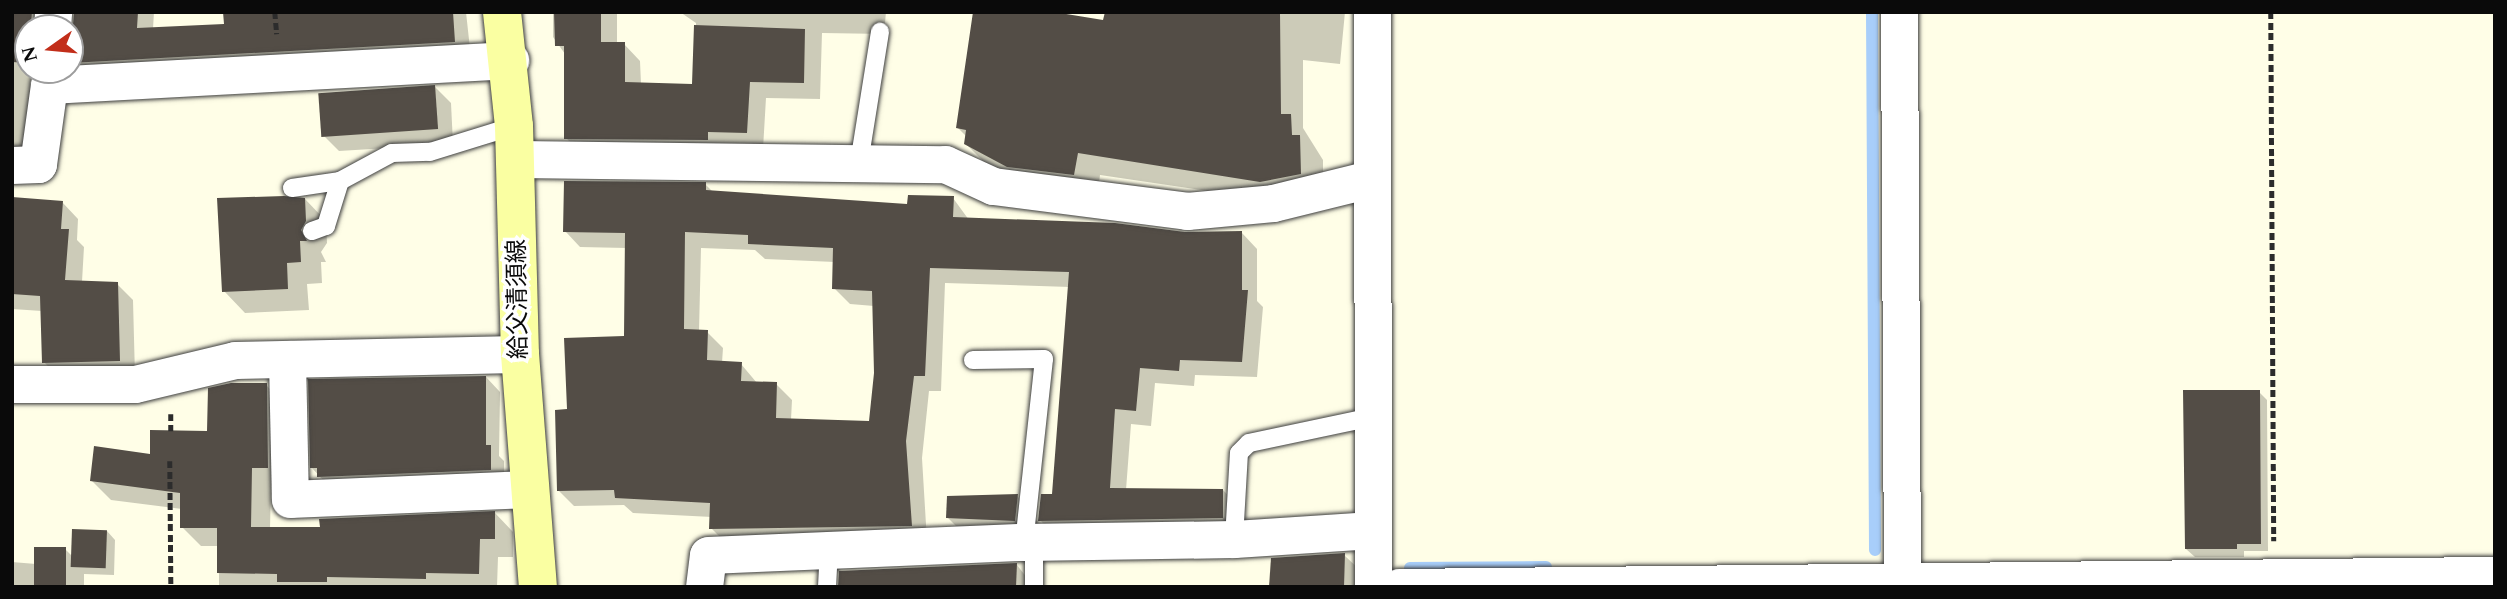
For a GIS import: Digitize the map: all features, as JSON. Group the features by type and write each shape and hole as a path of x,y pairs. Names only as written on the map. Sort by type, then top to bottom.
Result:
{"main road":[{"name":"給父清須線","path":"502,12 510,60 515,143 520,354 528,489 538,587"}],"street":[{"path":"1372,12 1370,179 1373,587"},
{"path":"1899,12 1902,584"},
{"path":"84,77 510,60"},
{"path":"12,165 38,164 48,84"},
{"path":"515,143 859,163 945,164 993,186 1188,211 1273,203 1370,179"},
{"path":"12,384 135,384 235,360 520,354"},
{"path":"287,359 290,499 528,489"},
{"path":"704,587 708,555 829,548 1234,539 1373,530"},
{"path":"1399,587 1902,584 2495,575"}],"lane":[{"path":"859,163 880,32"},
{"path":"292,188 340,181 392,153 515,143"},
{"path":"312,231 326,226 340,181"},
{"path":"974,360 1044,359 1029,542 1034,587"},
{"path":"1234,539 1240,453 1249,443 1372,417"},
{"path":"827,587 829,548"}],"path":[{"path":"2271,12 2274,577"},
{"path":"169,586 170,461"}],"building":[{"path":"12,12 32,12 14,14 12,62"},
{"path":"138,12 137,28 224,24 223,12 453,12 455,42 84,62 84,14 74,14"},
{"path":"554,12 601,12 601,42 625,42 625,82 692,84 694,25 805,29 804,83 750,82 747,133 708,132 708,140 564,139 564,46 555,46"},
{"path":"973,12 1054,12 1103,20 1105,12 1280,12 1281,114 1291,114 1292,135 1300,135 1301,174 1260,182 1078,153 1074,175 1007,167 964,144 966,130 956,128"},
{"path":"435,85 438,129 321,137 318,93"},
{"path":"564,181 706,182 706,190 907,204 908,195 954,196 953,217 1115,223 1185,232 1242,231 1242,290 1248,290 1242,362 1180,360 1179,371 1140,368 1136,411 1115,409 1110,488 1223,489 1223,518 1038,521 1041,494 1052,494 1069,272 930,268 925,376 914,376 906,441 912,526 709,529 710,503 615,498 614,490 557,491 555,410 567,409 564,338 624,336 625,233 563,232","holes":["685,232 748,235 748,244 833,248 832,289 872,291 874,373 869,421 776,418 777,382 741,381 742,362 707,360 708,330 684,329"]},
{"path":"12,197 63,201 61,229 69,229 65,280 118,282 120,361 42,363 40,296 12,294"},
{"path":"217,198 305,198 306,221 301,230 307,241 300,241 301,262 287,263 288,289 222,292"},
{"path":"486,376 486,445 491,445 491,470 317,477 317,468 310,468 308,379"},
{"path":"231,383 267,383 268,468 252,468 251,527 320,527 319,519 495,511 495,539 480,539 479,574 426,573 426,579 327,577 327,582 277,582 277,574 217,573 217,528 180,528 180,493 90,481 94,446 150,454 150,430 207,431 208,388"},
{"path":"2183,390 2260,390 2261,544 2237,544 2237,549 2185,549"},
{"path":"1018,494 1015,521 946,518 947,496"},
{"path":"72,529 107,530 106,568 71,567"},
{"path":"34,547 66,547 66,587 34,587"},
{"path":"1345,553 1344,587 1269,587 1271,558"},
{"path":"1017,563 1016,587 838,587 839,571"}],"waterway":[{"path":"1872,12 1875,550"},
{"path":"1410,568 1546,567"}]}
